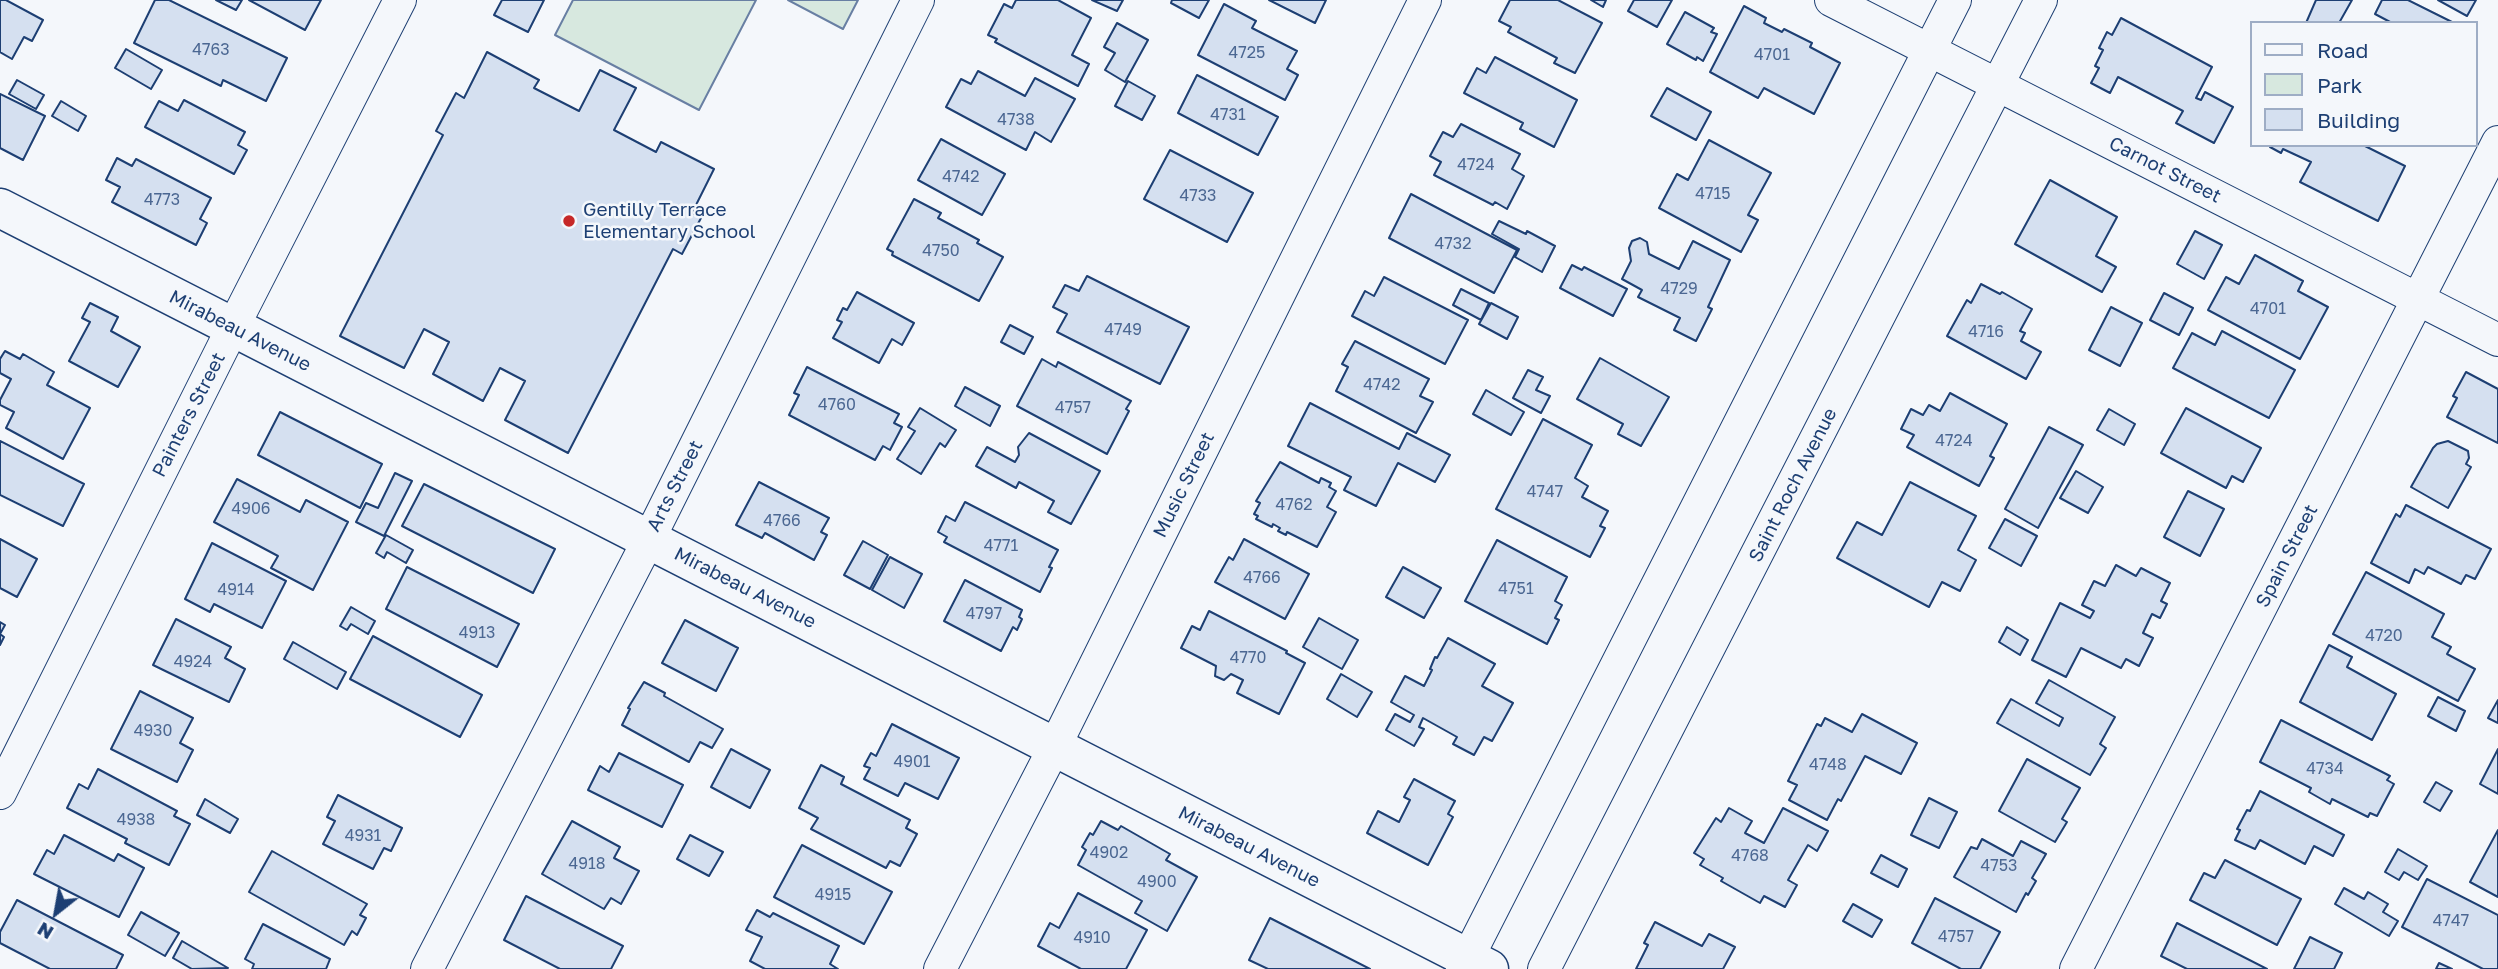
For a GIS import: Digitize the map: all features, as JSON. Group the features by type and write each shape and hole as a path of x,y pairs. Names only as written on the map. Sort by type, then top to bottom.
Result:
{"street":[{"name":"Painters Street","path":"0,793 400,0"},
{"name":"Arts Street","path":"428,969 649,539 918,0"},
{"name":"Music Street","path":"940,969 1054,748 1425,0"},
{"name":"Carnot Street","path":"1831,0 2498,340"},
{"path":"1473,965 1955,0"},
{"name":"Saint Roch Avenue","path":"1545,969 2041,0"},
{"name":"Spain Street","path":"2076,969 2498,142"},
{"name":"Mirabeau Avenue","path":"0,208 649,539 1473,965"}],"green space":[{"path":"573,0 756,0 699,110 555,35"},
{"path":"788,0 858,0 843,29"}],"building":[{"path":"0,0 6,0 43,20 32,41 24,37 12,59 0,52"},
{"path":"155,0 169,0 287,58 266,101 223,80 221,86 134,43"},
{"path":"216,0 242,0 236,10"},
{"path":"249,0 321,0 305,30"},
{"path":"502,0 544,0 528,32 494,15"},
{"path":"1016,0 1058,0 1091,18 1072,55 1089,64 1078,86 995,42 997,39 988,35 1004,4 1012,8"},
{"path":"1092,0 1123,0 1117,11"},
{"path":"1172,0 1209,0 1199,18 1171,3"},
{"path":"1269,0 1326,0 1315,23"},
{"path":"1510,0 1558,0 1602,23 1575,73 1554,63 1557,58 1508,32 1511,27 1499,21"},
{"path":"1591,0 1606,0 1603,7"},
{"path":"1634,0 1672,0 1657,27 1628,11"},
{"path":"2316,0 2352,0 2340,21 2307,21"},
{"path":"2382,0 2408,0 2450,21 2388,21 2375,14"},
{"path":"2438,0 2476,0 2467,16"},
{"path":"1224,4 1256,21 1252,28 1297,51 1287,69 1298,75 1285,100 1198,55"},
{"path":"1744,6 1766,18 1764,23 1782,32 1784,29 1812,43 1810,47 1840,63 1814,114 1764,88 1758,98 1710,72"},
{"path":"1685,12 1714,28 1711,32 1717,34 1703,61 1667,44"},
{"path":"2121,18 2212,67 2196,98 2201,100 2205,92 2233,107 2214,143 2176,123 2183,111 2118,77 2110,93 2091,83 2099,68 2095,66 2103,50 2099,48 2107,32 2112,35"},
{"path":"1117,23 1148,40 1125,82 1105,70 1115,53 1104,47"},
{"path":"126,49 162,70 151,89 115,68"},
{"path":"487,52 539,80 534,88 579,111 600,70 636,88 614,130 656,152 661,142 714,169 692,213 701,218 682,254 673,249 568,453 505,420 525,381 500,368 483,401 433,374 449,342 424,329 404,368 340,336 443,135 436,131 456,93 464,98"},
{"path":"1495,57 1577,100 1554,147 1520,129 1523,123 1464,93 1477,68 1486,73"},
{"path":"978,71 1025,96 1035,78 1075,99 1051,142 1035,132 1026,150 946,107 961,79 971,84"},
{"path":"1197,75 1278,117 1258,155 1178,113"},
{"path":"17,80 44,95 36,109 9,94"},
{"path":"1128,81 1155,96 1142,120 1115,106"},
{"path":"1667,88 1711,112 1696,140 1651,116"},
{"path":"0,94 45,116 23,160 0,148"},
{"path":"184,100 245,132 238,145 247,150 234,174 145,127 159,101 178,111"},
{"path":"61,101 86,116 78,131 52,116"},
{"path":"1461,124 1520,154 1512,169 1524,176 1507,209 1495,202 1493,205 1434,175 1441,162 1430,156 1443,132 1453,137"},
{"path":"941,139 1005,174 982,215 918,180"},
{"path":"1709,140 1771,173 1748,215 1758,220 1741,252 1659,208 1677,174 1688,180"},
{"path":"2270,147 2367,147 2405,166 2378,221 2300,182 2311,162 2283,149 2281,153"},
{"path":"1170,150 1253,193 1227,242 1144,199"},
{"path":"117,158 132,166 136,159 211,198 200,219 207,223 196,245 112,202 120,187 106,180"},
{"path":"2050,180 2117,217 2096,256 2116,267 2102,292 2015,244"},
{"path":"1411,194 1517,250 1494,293 1389,238"},
{"path":"914,199 941,213 938,218 979,240 977,243 1003,257 979,301 892,255 893,252 887,249"},
{"path":"1499,221 1526,234 1527,231 1555,246 1542,272 1515,257 1519,249 1492,234"},
{"path":"2195,231 2222,245 2204,279 2177,264"},
{"path":"1640,238 1647,242 1649,254 1679,269 1693,241 1730,260 1708,307 1712,309 1696,341 1674,330 1680,318 1638,297 1642,290 1622,279 1631,261 1629,248 1632,241"},
{"path":"2255,255 2303,281 2298,291 2328,307 2300,359 2208,310 2226,277 2239,284"},
{"path":"1572,265 1582,270 1584,267 1627,289 1613,316 1560,288"},
{"path":"1087,276 1189,327 1160,384 1057,332 1067,314 1053,307 1065,285 1079,291"},
{"path":"1384,277 1468,320 1445,364 1352,316 1365,291 1374,296"},
{"path":"1981,284 2032,309 2020,331 2025,333 2021,341 2041,352 2026,379 1947,336 1967,300 1971,303"},
{"path":"1461,289 1489,303 1481,320 1453,305"},
{"path":"857,292 914,323 902,345 892,339 879,363 833,338 842,322 837,320 843,308 847,310"},
{"path":"2164,293 2193,308 2179,335 2150,320"},
{"path":"90,303 118,317 111,331 140,347 118,387 69,361 90,322 82,318"},
{"path":"1491,303 1518,317 1507,339 1479,324"},
{"path":"2111,307 2142,323 2120,366 2089,350"},
{"path":"1010,325 1033,337 1024,354 1001,342"},
{"path":"2222,331 2295,370 2269,418 2173,368 2192,333 2215,345"},
{"path":"1355,341 1429,379 1420,396 1433,402 1416,433 1336,391 1348,367 1342,364"},
{"path":"5,351 20,359 23,354 54,372 47,385 90,408 63,459 6,428 14,412 0,405 11,379 0,373 0,359"},
{"path":"1600,358 1669,397 1641,446 1618,434 1623,424 1577,399"},
{"path":"1042,359 1056,367 1058,362 1131,401 1126,409 1129,411 1107,454 1017,406"},
{"path":"807,367 899,414 894,423 902,427 890,450 883,446 875,460 789,415 799,395 794,393"},
{"path":"1528,370 1543,377 1536,390 1550,396 1541,413 1513,398"},
{"path":"2466,372 2498,389 2498,443 2447,417 2457,398 2453,396"},
{"path":"965,387 1000,406 990,426 955,406"},
{"path":"1486,390 1524,412 1511,435 1473,414"},
{"path":"1950,393 2007,424 1990,456 1994,458 1979,486 1907,447 1914,435 1901,429 1911,409 1923,415 1929,405 1940,411"},
{"path":"1310,403 1399,449 1407,433 1450,455 1435,482 1398,463 1376,506 1344,490 1351,477 1288,446"},
{"path":"920,408 956,430 945,447 940,443 921,474 897,459 915,431 908,427"},
{"path":"2186,408 2261,448 2243,482 2232,476 2226,488 2161,453"},
{"path":"2109,409 2135,424 2124,445 2097,430"},
{"path":"280,412 382,464 360,508 258,455"},
{"path":"1543,419 1592,445 1575,478 1588,486 1582,497 1608,511 1600,526 1605,528 1590,557 1496,509"},
{"path":"2049,427 2083,445 2038,528 2005,509"},
{"path":"1029,433 1100,471 1071,524 1048,512 1054,501 1019,482 1016,488 976,466 987,447 1015,462 1019,455 1018,447"},
{"path":"0,441 84,484 63,526 0,495"},
{"path":"2448,441 2468,451 2466,464 2471,467 2448,508 2411,487 2433,448"},
{"path":"1280,462 1319,483 1321,478 1331,483 1329,487 1336,491 1327,507 1336,512 1317,547 1287,532 1286,535 1278,531 1280,528 1273,524 1272,527 1256,519 1258,516 1254,514 1260,503 1256,501"},
{"path":"2076,471 2103,487 2088,513 2060,498"},
{"path":"395,473 412,481 384,536 356,522 366,503 378,508"},
{"path":"237,479 300,512 306,500 348,522 313,590 271,568 278,556 214,522"},
{"path":"759,482 829,518 821,532 827,535 814,560 765,533 762,538 736,525"},
{"path":"1910,482 1976,516 1958,550 1976,560 1960,591 1942,582 1929,607 1837,558 1857,522 1882,535"},
{"path":"424,484 555,549 533,593 402,526"},
{"path":"2188,491 2224,509 2200,556 2164,537"},
{"path":"965,502 1058,550 1040,592 944,542 947,537 938,532 946,516 955,521"},
{"path":"2406,505 2491,549 2475,579 2466,575 2461,584 2428,567 2424,574 2415,569 2409,583 2371,563 2396,514 2400,517"},
{"path":"2005,519 2037,536 2021,566 1989,548"},
{"path":"386,535 413,550 406,563 387,552 384,558 376,553"},
{"path":"0,539 37,559 17,597 0,588"},
{"path":"1244,539 1309,574 1285,619 1215,582 1229,557 1233,560"},
{"path":"1497,540 1567,577 1555,601 1562,605 1555,618 1559,620 1547,644 1465,601"},
{"path":"863,541 888,555 870,589 844,575"},
{"path":"212,543 286,581 262,628 214,604 210,612 185,599"},
{"path":"890,557 922,574 904,608 872,590"},
{"path":"2116,565 2136,576 2141,568 2170,583 2161,601 2167,604 2160,618 2152,614 2143,633 2153,638 2139,666 2126,659 2121,668 2081,648 2066,677 2032,660 2060,603 2090,618 2094,611 2082,605 2094,581 2105,586"},
{"path":"407,567 519,624 497,667 386,609"},
{"path":"1403,567 1441,588 1424,618 1386,597"},
{"path":"2366,572 2444,614 2432,637 2451,647 2447,654 2475,669 2458,701 2333,634"},
{"path":"965,580 1022,610 1019,617 1022,619 1017,630 1013,627 1001,651 944,621"},
{"path":"351,607 375,621 368,634 351,624 347,630 340,626"},
{"path":"1209,611 1305,663 1279,714 1237,693 1243,680 1231,674 1224,680 1215,676 1216,666 1181,648 1192,626 1200,630"},
{"path":"1319,618 1358,640 1342,669 1303,647"},
{"path":"176,619 231,647 225,658 245,669 229,702 153,665"},
{"path":"685,620 738,648 716,691 662,663"},
{"path":"2007,627 2028,640 2020,655 1999,642"},
{"path":"373,636 482,695 460,737 350,679"},
{"path":"1448,638 1495,664 1482,686 1513,703 1492,741 1484,737 1474,755 1453,744 1457,737 1423,718 1419,727 1424,729 1414,746 1386,730 1395,714 1410,722 1414,715 1391,702 1405,676 1424,686 1435,657 1437,658"},
{"path":"293,642 346,672 337,689 284,659"},
{"path":"2329,645 2352,657 2347,667 2396,694 2372,740 2300,702"},
{"path":"1341,674 1372,692 1357,717 1327,699"},
{"path":"2049,680 2115,717 2100,744 2106,748 2090,775 1997,723 2011,699 2059,726 2063,718 2036,703"},
{"path":"644,682 723,729 712,748 700,742 689,762 622,725 630,709 628,708"},
{"path":"140,691 193,718 180,743 193,750 177,782 111,749"},
{"path":"2438,697 2465,711 2456,731 2428,716"},
{"path":"2498,700 2498,723 2488,718"},
{"path":"1862,714 1917,743 1901,774 1865,756 1841,801 1838,799 1827,820 1789,800 1797,785 1788,781 1817,724 1821,726 1825,718 1852,732"},
{"path":"2281,720 2390,776 2387,780 2394,784 2377,816 2370,813 2368,817 2332,799 2330,804 2309,792 2311,788 2260,762"},
{"path":"892,724 959,758 938,799 905,783 898,796 864,779 870,768 864,766 871,753 876,756"},
{"path":"731,749 770,770 750,808 711,787"},
{"path":"2498,749 2498,794 2480,784"},
{"path":"619,753 683,785 662,827 588,790 600,766 609,772"},
{"path":"2027,759 2080,788 2062,819 2067,822 2055,842 1999,811"},
{"path":"821,765 844,777 841,784 910,820 906,828 917,834 900,866 890,861 886,868 811,829 818,818 799,808"},
{"path":"98,769 177,811 174,816 190,824 169,865 125,843 127,839 67,808 79,784 88,789"},
{"path":"1414,779 1455,801 1448,814 1453,817 1428,865 1367,833 1378,811 1399,822 1410,800 1404,797"},
{"path":"2436,782 2452,791 2440,811 2424,802"},
{"path":"2260,791 2344,835 2333,856 2314,846 2305,864 2260,840 2255,849 2235,840 2240,830 2237,829"},
{"path":"338,795 402,828 391,851 384,848 373,869 323,844 335,821 327,817"},
{"path":"1929,798 1957,812 1939,848 1911,835"},
{"path":"205,799 238,819 230,833 197,815"},
{"path":"1729,808 1752,821 1745,833 1764,843 1783,808 1828,831 1817,851 1808,845 1788,880 1797,885 1785,907 1764,896 1760,903 1721,881 1723,878 1700,865 1704,859 1694,853 1716,818 1721,822"},
{"path":"572,821 620,847 614,858 639,871 621,904 611,898 604,909 542,874"},
{"path":"1101,821 1118,830 1121,826 1170,854 1166,860 1197,877 1167,931 1135,913 1142,901 1078,865 1086,850 1082,847"},
{"path":"2498,830 2498,897 2470,882"},
{"path":"64,835 114,861 118,854 144,868 119,917 34,874 47,850 54,854"},
{"path":"690,835 723,852 709,876 677,859"},
{"path":"1982,839 2013,856 2021,841 2046,854 2032,878 2036,881 2016,912 1954,877 1971,847 1977,849"},
{"path":"802,845 892,892 864,944 774,897"},
{"path":"2398,849 2427,866 2418,880 2404,872 2399,880 2385,872"},
{"path":"272,851 367,904 360,915 366,918 357,935 352,931 344,945 249,892"},
{"path":"1881,855 1907,869 1898,887 1871,873"},
{"path":"2225,860 2301,899 2277,945 2190,900 2204,873 2215,878"},
{"path":"2427,879 2498,915 2498,969 2483,969 2402,927"},
{"path":"2344,888 2364,899 2368,892 2388,904 2383,912 2398,921 2389,936 2335,904"},
{"path":"1078,893 1147,930 1126,969 1081,969 1038,946 1050,923 1059,928"},
{"path":"526,896 623,946 611,969 560,969 504,940"},
{"path":"1935,898 2000,932 1980,969 1961,969 1912,943"},
{"path":"17,900 123,955 116,969 50,969 0,943 0,932"},
{"path":"1853,904 1882,920 1872,937 1843,921"},
{"path":"757,910 770,917 773,913 839,946 830,964 838,969 765,969 750,961 762,937 746,930"},
{"path":"141,912 179,933 165,956 128,935"},
{"path":"1270,918 1370,969 1268,969 1249,960"},
{"path":"1655,922 1702,946 1709,934 1735,947 1723,969 1636,969 1648,945 1644,943"},
{"path":"2177,923 2267,969 2187,969 2161,956"},
{"path":"263,924 330,959 326,969 252,969 254,964 245,959"},
{"path":"2310,937 2342,953 2334,969 2294,969"},
{"path":"182,941 228,968 192,969 173,958"},
{"path":"2439,963 2452,969 2436,969"}],"place":[{"name":"Gentilly Terrace Elementary School","path":"569,221"}]}
